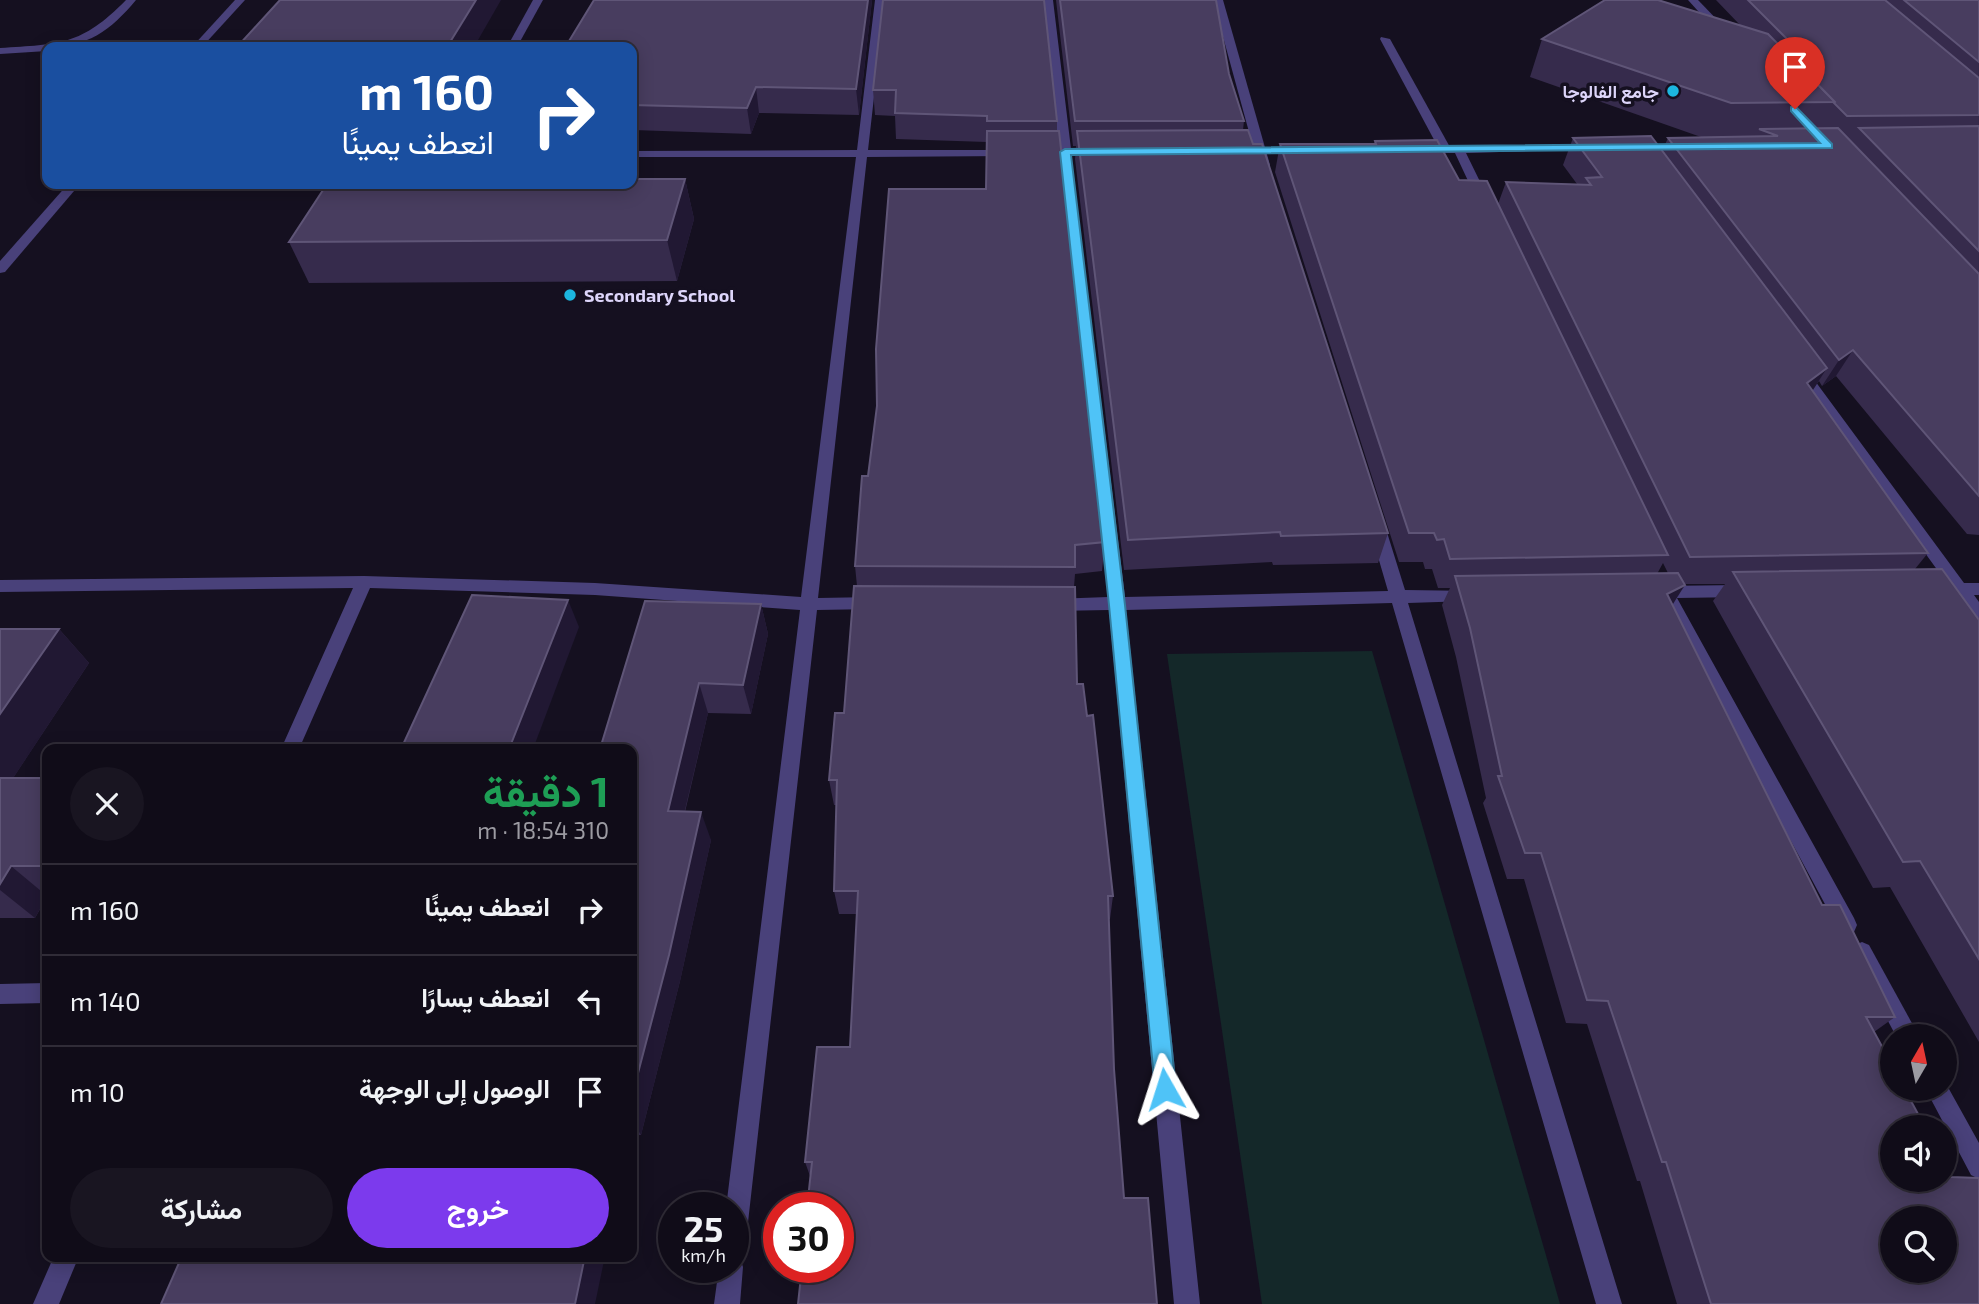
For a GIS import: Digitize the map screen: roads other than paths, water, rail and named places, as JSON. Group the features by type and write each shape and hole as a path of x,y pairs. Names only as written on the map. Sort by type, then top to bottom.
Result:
{"street":[{"path":"76,42 100,32 131,0"},
{"path":"202,42 240,0"},
{"path":"515,42 538,0"},
{"path":"740,1192 880,0"},
{"path":"1048,0 1117,605 1187,1304"},
{"path":"1218,0 1268,178"},
{"path":"1693,0 1729,39"},
{"path":"1385,39 1489,212"},
{"path":"0,51 42,48"},
{"path":"1405,150 1609,147"},
{"path":"637,154 1107,152"},
{"path":"0,269 70,189"},
{"path":"1790,356 1979,615"},
{"path":"1370,505 1609,1304"},
{"path":"292,744 364,582"},
{"path":"0,586 364,582 595,589 809,604 889,603"},
{"path":"1637,592 1662,586 1759,591"},
{"path":"1662,586 1901,1024"},
{"path":"1919,588 1979,589"},
{"path":"1036,604 1117,605 1483,595"},
{"path":"0,994 42,993"},
{"path":"1943,1101 1979,1167"},
{"path":"46,1304 64,1262"},
{"path":"727,1304 729,1283"}],"place":[{"name":"جامع الفالوجا","path":"1673,91"},
{"name":"Secondary School","path":"570,295"}]}
